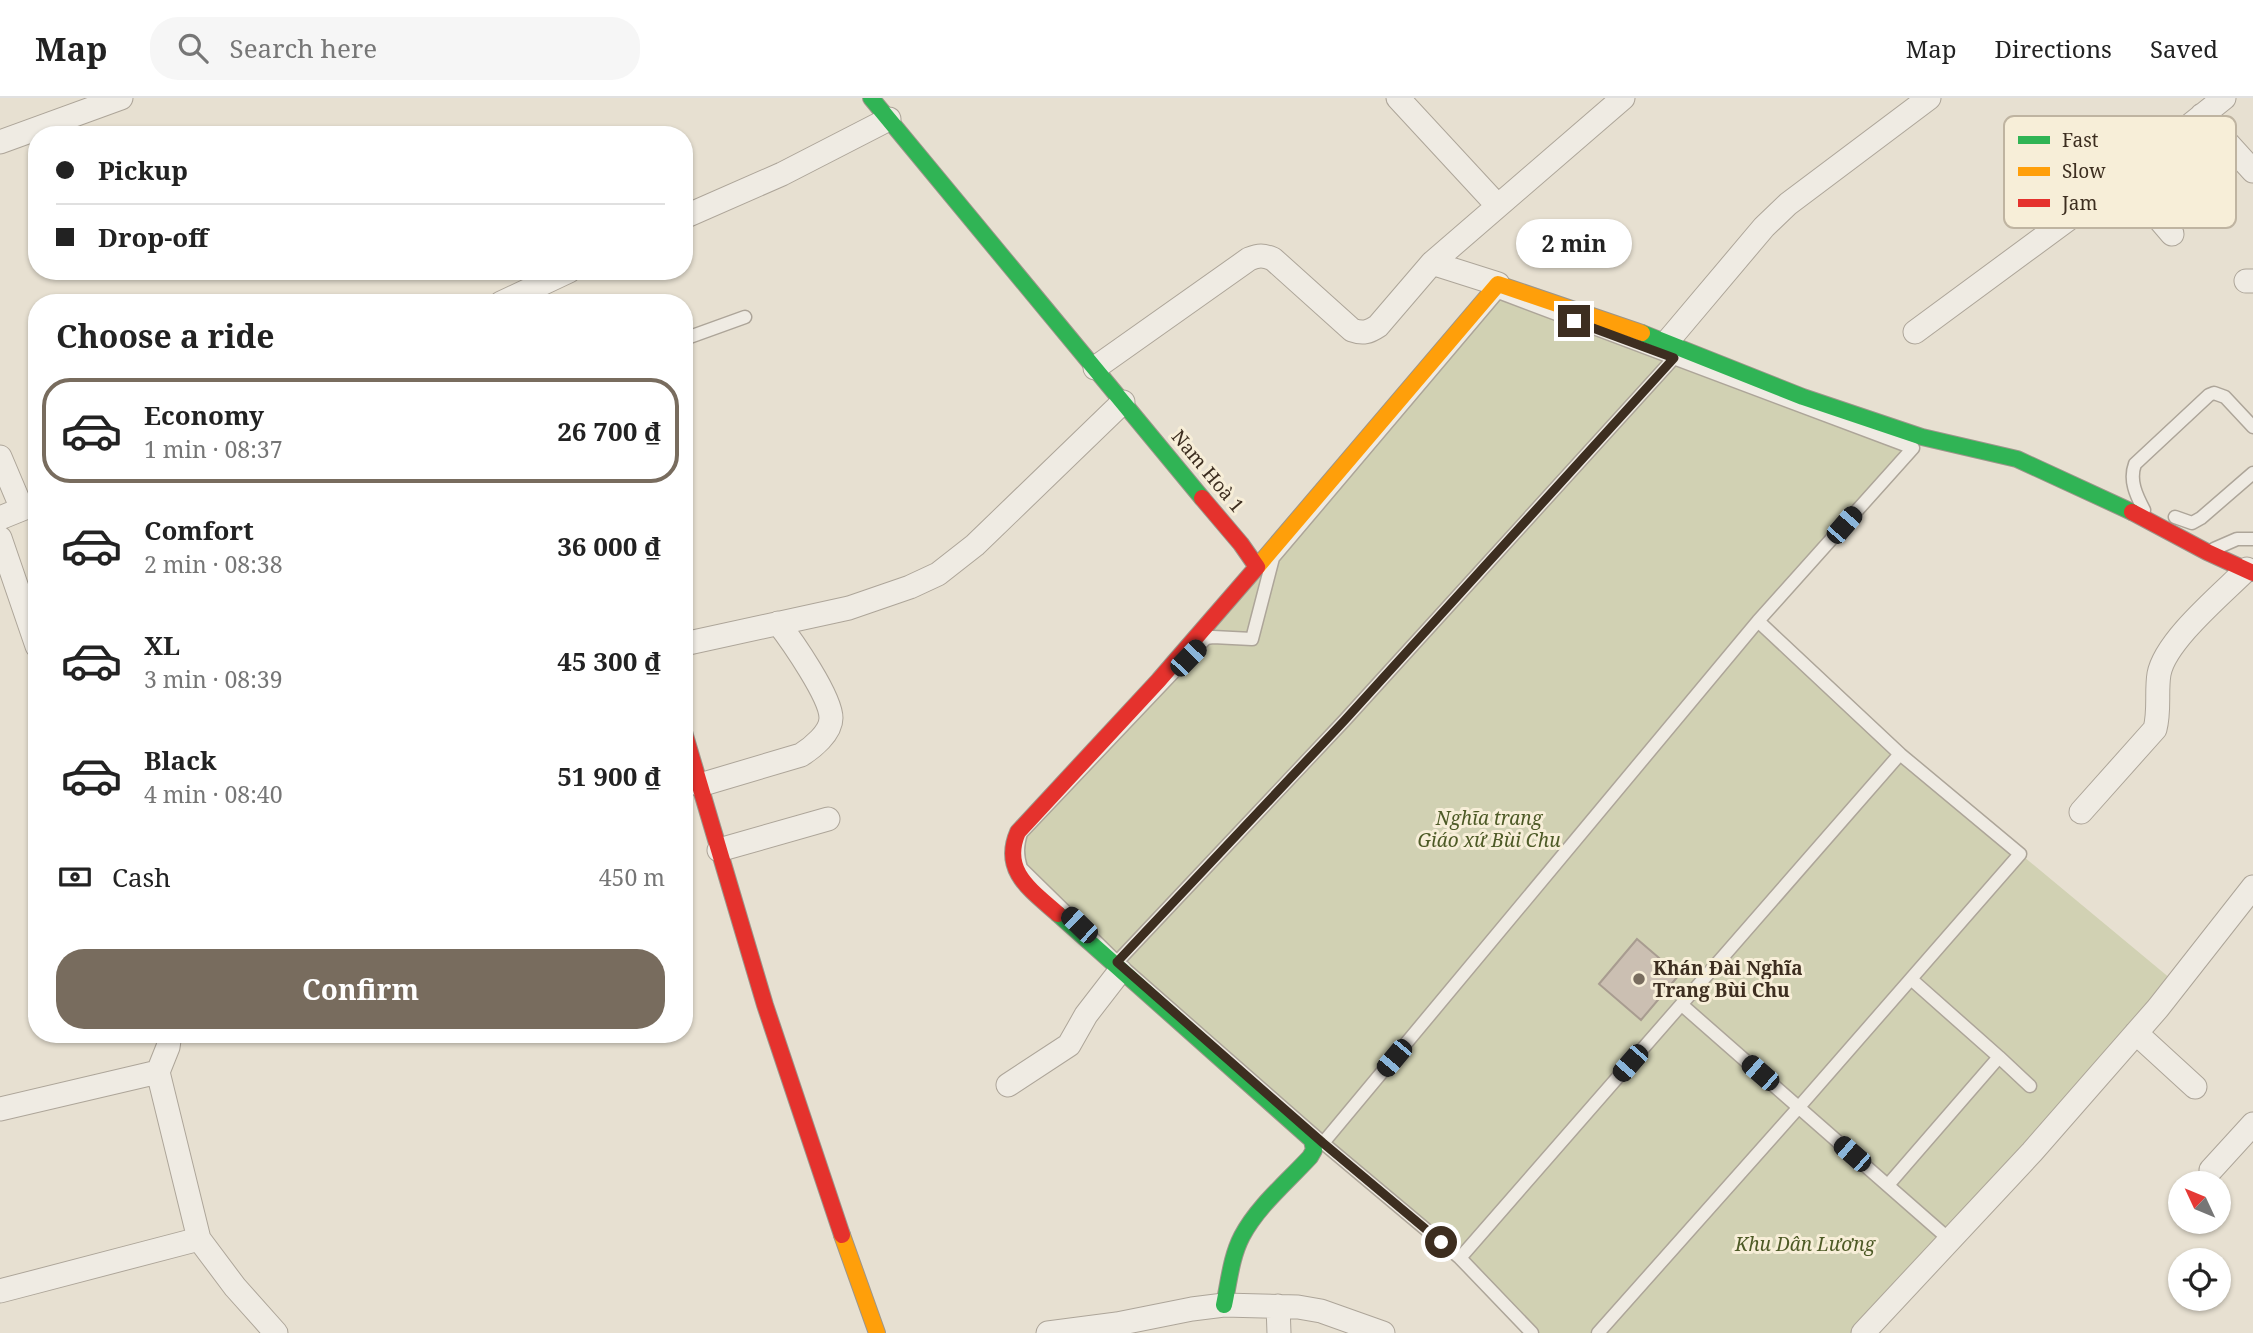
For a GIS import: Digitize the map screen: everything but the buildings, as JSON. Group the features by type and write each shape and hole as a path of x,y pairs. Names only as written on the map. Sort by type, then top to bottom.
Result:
{"street":[{"path":"71,126 121,98"},
{"name":"Nam Hoà 1","path":"870,98 1241,544 1257,567"},
{"path":"1398,98 1497,205"},
{"path":"1096,369 1248,258 1263,255 1273,260 1352,330 1360,333 1370,331 1432,263 1623,98"},
{"path":"1671,350 1764,227 1788,204 1929,98"},
{"path":"2202,116 2224,98"},
{"path":"693,213 782,174 889,119"},
{"path":"0,142 28,136"},
{"path":"2236,153 2253,171"},
{"path":"1915,332 2056,228"},
{"path":"2167,228 2172,234"},
{"path":"1432,263 1498,284 1671,350 1922,437 2017,459 2149,520 2207,552 2250,571 2173,643 2163,660 2159,675 2159,716 2155,729 2081,812"},
{"path":"1224,1305 1242,1237 1250,1224 1310,1157 1314,1146 1307,1135 1278,1108 1036,894 1015,870 1012,846 1018,832 1159,680 1498,284"},
{"path":"693,642 849,608 910,587 938,574 975,545 1123,402"},
{"path":"0,457 28,504"},
{"path":"0,518 28,506"},
{"path":"0,538 28,620"},
{"path":"700,785 801,755 811,748 829,726 831,718 824,695 794,643 778,623"},
{"path":"693,762 765,1005 877,1333"},
{"path":"719,850 828,819"},
{"path":"1863,1333 2032,1152 2158,1008 2253,887"},
{"path":"1008,1085 1069,1045 1119,967"},
{"path":"2136,1033 2195,1087"},
{"path":"169,1043 158,1072 200,1239 235,1287 276,1333"},
{"path":"0,1109 158,1072"},
{"path":"2211,1170 2253,1124"},
{"path":"0,1291 200,1239"},
{"path":"1048,1333 1224,1305 1278,1306 1321,1311 1383,1333"},
{"path":"1278,1306 1279,1333"}],"lane":[{"path":"1323,1143 1758,621 1913,448 1671,350 1498,292 1273,558 1252,639 1206,638 1021,833 1017,856 1021,869 1119,967 1323,1143 1460,1258 1532,1333"},
{"path":"693,336 746,317"},
{"path":"1119,967 1353,711 1671,350"},
{"path":"2149,520 2132,480 2135,464 2209,395 2214,393 2225,397 2253,427"},
{"path":"2138,499 2192,523 2253,473"},
{"path":"2207,552 2237,540 2253,540"},
{"path":"1598,1333 2020,854 1900,754 1758,621"},
{"path":"1460,1258 1900,754"},
{"path":"1910,979 2030,1086"},
{"path":"1682,1005 1942,1233"},
{"path":"1888,1185 1998,1057"}],"green space":[{"name":"Nghĩa trang Giáo xứ Bùi Chu","path":"1498,284 1922,437 1765,621 1900,754 2177,984 1862,1333 1532,1333 1455,1253 1015,870 1018,832"}],"traffic: fast":[{"path":"871,98 1202,498"},
{"path":"1642,333 1803,397 1922,437 2017,459 2132,512"},
{"path":"1058,914 1312,1140 1314,1150 1310,1157 1264,1204 1242,1236 1233,1261 1224,1305"}],"traffic: slow":[{"path":"1257,567 1498,284 1642,333"},
{"path":"842,1235 877,1333"}],"traffic: jam":[{"path":"1058,914 1029,888 1016,869 1013,858 1018,832 1159,680 1257,567 1202,498"},
{"path":"2132,512 2253,573"},
{"path":"693,762 765,1005 842,1235"}],"place":[{"name":"Khán Đài Nghĩa Trang Bùi Chu","path":"1639,979"}],"route":[{"path":"1441,1242 1323,1143 1117,962 1344,721 1674,358 1574,321"}],"park label":[{"name":"Khu Dân Lương","path":"1805,1244"}]}
